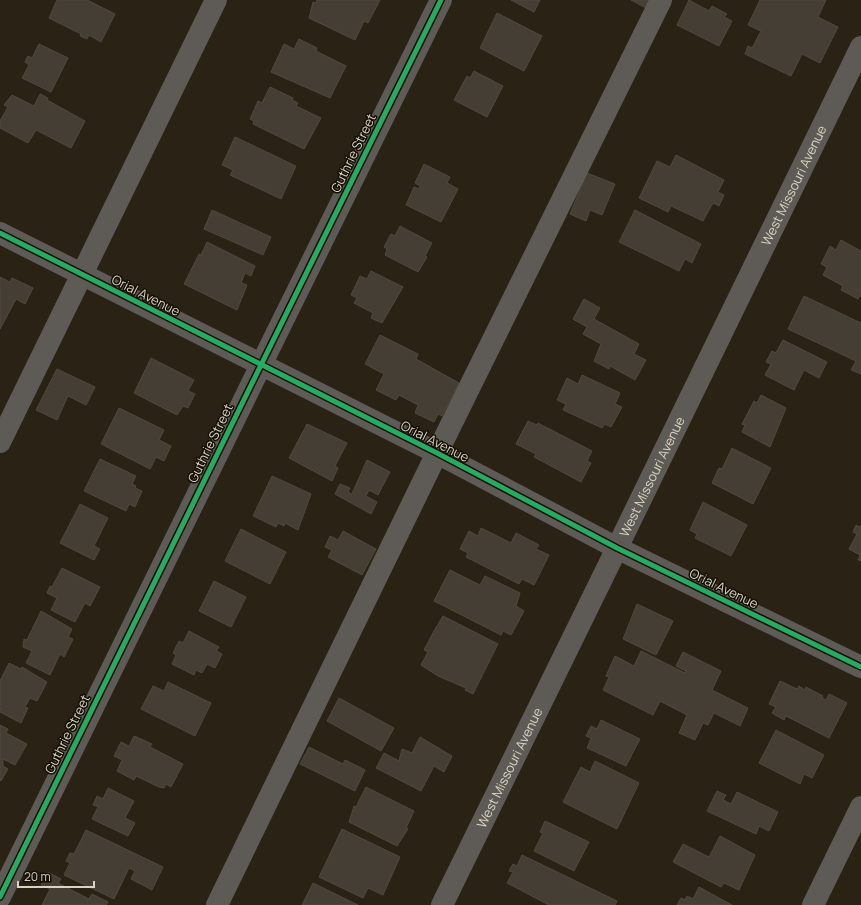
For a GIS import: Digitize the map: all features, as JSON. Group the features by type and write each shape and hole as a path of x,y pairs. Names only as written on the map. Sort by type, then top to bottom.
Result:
{"street":[{"path":"0,442 216,0"},
{"name":"Guthrie Street","path":"0,897 441,0"},
{"path":"216,905 661,0"},
{"name":"West Missouri Avenue","path":"442,905 861,47"},
{"name":"Orial Avenue","path":"0,233 437,453 617,548 861,667"},
{"path":"813,905 861,807"}],"building":[{"path":"57,0 87,0 115,14 101,42 89,35 87,39 80,36 81,34 49,18"},
{"path":"317,0 380,0 368,23 364,21 355,40 309,18 313,2 316,3"},
{"path":"511,0 540,0 534,12"},
{"path":"631,0 653,0 648,9"},
{"path":"689,0 709,11 712,6 727,14 724,17 732,21 719,46 677,25"},
{"path":"760,0 826,0 818,17 838,27 820,63 802,54 791,76 745,54 748,46 752,48 761,31 748,25"},
{"path":"497,13 542,36 524,71 480,48"},
{"path":"299,39 317,48 316,51 346,66 330,98 271,72 284,44 294,49"},
{"path":"39,44 68,58 51,92 22,78 29,65 25,62 28,56 32,58"},
{"path":"474,71 503,86 487,117 454,100 467,76 470,78"},
{"path":"270,87 293,98 292,100 298,103 296,106 321,118 304,149 253,124 254,121 250,119 258,101 262,103"},
{"path":"40,94 48,98 47,100 85,121 71,148 36,130 28,143 0,128 0,121 8,107 4,105 12,95 34,106"},
{"path":"235,137 296,166 281,199 230,175 233,170 222,165"},
{"path":"676,155 724,180 718,192 724,195 719,206 713,203 703,221 671,206 668,212 639,198 657,161 670,167"},
{"path":"424,164 450,177 447,183 458,189 441,222 406,205 414,187 419,189 420,186 415,183"},
{"path":"587,173 615,184 602,215 590,210 586,221 570,214"},
{"path":"212,210 271,237 263,255 204,229"},
{"path":"635,210 701,244 692,263 685,259 679,271 619,242"},
{"path":"400,226 432,243 425,256 427,257 418,272 385,255 387,249 384,247 391,234 395,236"},
{"path":"841,240 861,251 861,294 858,299 841,290 843,286 823,275 827,267 821,264 830,246 836,250"},
{"path":"207,242 255,266 251,276 245,273 241,283 247,285 237,310 184,284 199,254 201,255"},
{"path":"371,271 403,287 382,323 371,318 373,313 354,303 357,298 351,295 360,276 367,279"},
{"path":"0,277 10,282 12,278 33,288 25,304 16,299 0,329"},
{"path":"804,296 861,323 861,374 851,370 856,361 788,329"},
{"path":"584,299 600,308 594,319 639,344 634,354 646,360 635,380 610,366 609,369 594,361 601,344 583,334 587,327 573,319"},
{"path":"380,335 418,354 416,359 459,383 442,416 438,414 434,422 415,413 418,405 399,395 396,400 376,390 384,374 365,364"},
{"path":"783,340 827,362 819,378 804,370 794,390 765,375 771,364 766,362 772,351 776,353"},
{"path":"151,358 194,380 188,391 195,394 188,408 183,406 177,415 134,393"},
{"path":"57,369 95,387 86,405 68,396 57,420 36,410"},
{"path":"582,375 620,393 615,404 622,407 611,427 605,424 602,428 563,410 566,404 557,400 567,378 578,384"},
{"path":"761,395 786,408 770,447 742,432 745,425 742,424 754,401 757,403"},
{"path":"119,408 164,430 159,440 171,446 164,461 156,457 150,469 101,444"},
{"path":"528,421 537,425 538,423 592,451 587,461 591,463 581,482 534,457 536,454 516,444"},
{"path":"307,424 347,443 335,466 338,468 332,481 289,458"},
{"path":"732,448 771,468 753,504 712,483 719,468 722,469"},
{"path":"100,459 136,476 132,484 136,486 135,488 142,491 135,507 129,504 126,511 84,491"},
{"path":"367,460 390,472 378,495 369,490 366,496 377,502 371,514 335,494 340,484 350,488 348,492 352,494"},
{"path":"272,476 311,494 298,530 285,523 284,526 278,523 276,527 253,516"},
{"path":"703,502 747,525 731,556 695,538 697,534 690,530"},
{"path":"80,504 108,518 94,546 100,549 94,560 60,543"},
{"path":"856,525 860,527 861,525 861,561 858,560 860,555 849,549 857,534 853,532"},
{"path":"481,528 511,543 516,533 539,545 536,549 549,555 534,585 522,579 519,584 466,557 468,553 460,549 469,531 478,536"},
{"path":"241,529 286,552 270,584 225,561"},
{"path":"343,531 376,549 362,575 328,557 332,550 325,547 330,536 338,540"},
{"path":"62,568 100,587 90,606 85,603 75,622 51,610 57,598 47,593 50,586 52,587"},
{"path":"450,570 480,585 485,576 520,593 516,606 524,611 511,635 503,631 501,635 434,601"},
{"path":"214,581 246,597 231,627 199,611"},
{"path":"637,604 673,621 656,655 623,639"},
{"path":"41,611 72,629 68,637 73,639 64,657 60,654 50,675 26,663 32,651 23,647 24,639 27,640"},
{"path":"443,616 498,644 473,694 465,690 466,688 438,676 421,665 428,652 424,650"},
{"path":"189,631 219,647 216,651 222,654 215,668 207,664 202,673 196,670 194,675 172,664 176,655 173,653 179,641 183,643"},
{"path":"641,651 685,673 686,671 676,666 683,652 721,671 712,690 748,708 740,726 714,713 708,725 703,723 695,740 679,733 687,715 660,701 653,715 603,690 609,677 606,676 615,656 634,666"},
{"path":"9,663 21,669 22,667 47,682 37,701 30,698 25,707 28,708 21,723 0,712 0,681"},
{"path":"780,681 797,689 799,686 805,690 806,687 823,696 822,698 826,700 829,694 847,703 829,738 786,716 784,720 772,713 776,707 769,704"},
{"path":"168,682 211,703 195,736 141,709 153,686 164,691"},
{"path":"339,698 394,728 381,751 327,721"},
{"path":"601,720 640,739 626,766 587,748 591,738 586,736 591,726 597,729"},
{"path":"0,725 8,729 6,733 27,744 15,765 3,759 3,766 8,769 1,781 0,780"},
{"path":"776,730 824,755 812,778 804,774 800,784 759,763"},
{"path":"134,736 152,744 150,747 183,764 171,787 166,784 164,788 159,787 136,776 134,780 117,771 122,760 114,756 121,742 129,746"},
{"path":"420,737 452,756 444,772 434,766 421,791 376,768 384,753 399,761 402,749 412,753"},
{"path":"309,747 343,764 345,760 365,770 355,791 300,764"},
{"path":"595,761 639,783 617,829 563,802 581,767 590,772"},
{"path":"366,787 414,811 406,828 408,829 397,846 349,822 354,806 356,807"},
{"path":"108,788 134,801 125,818 135,823 128,836 92,819 98,807 93,805 97,796 103,799"},
{"path":"717,791 726,795 723,800 731,804 737,792 778,812 769,831 759,826 756,834 707,811"},
{"path":"545,821 589,842 574,871 534,851 543,833 540,832"},
{"path":"342,829 400,857 383,895 368,888 363,898 319,877"},
{"path":"86,830 163,867 152,890 131,879 135,871 129,868 114,899 64,875 70,863 66,861 70,853 74,854"},
{"path":"720,836 755,855 739,890 724,883 721,887 673,862 683,844 709,857"},
{"path":"522,855 617,901 615,905 549,905 507,883 513,872 509,871 513,864 517,866"},
{"path":"48,872 61,879 58,883 89,899 92,894 108,902 106,905 42,905 50,889 41,885"},
{"path":"313,883 358,905 302,905"},
{"path":"699,887 732,905 677,905 681,898 685,900 687,896 693,899"}],"cycle path":[{"path":"0,897 441,0"},
{"path":"0,233 437,453 617,548 861,667"}]}
